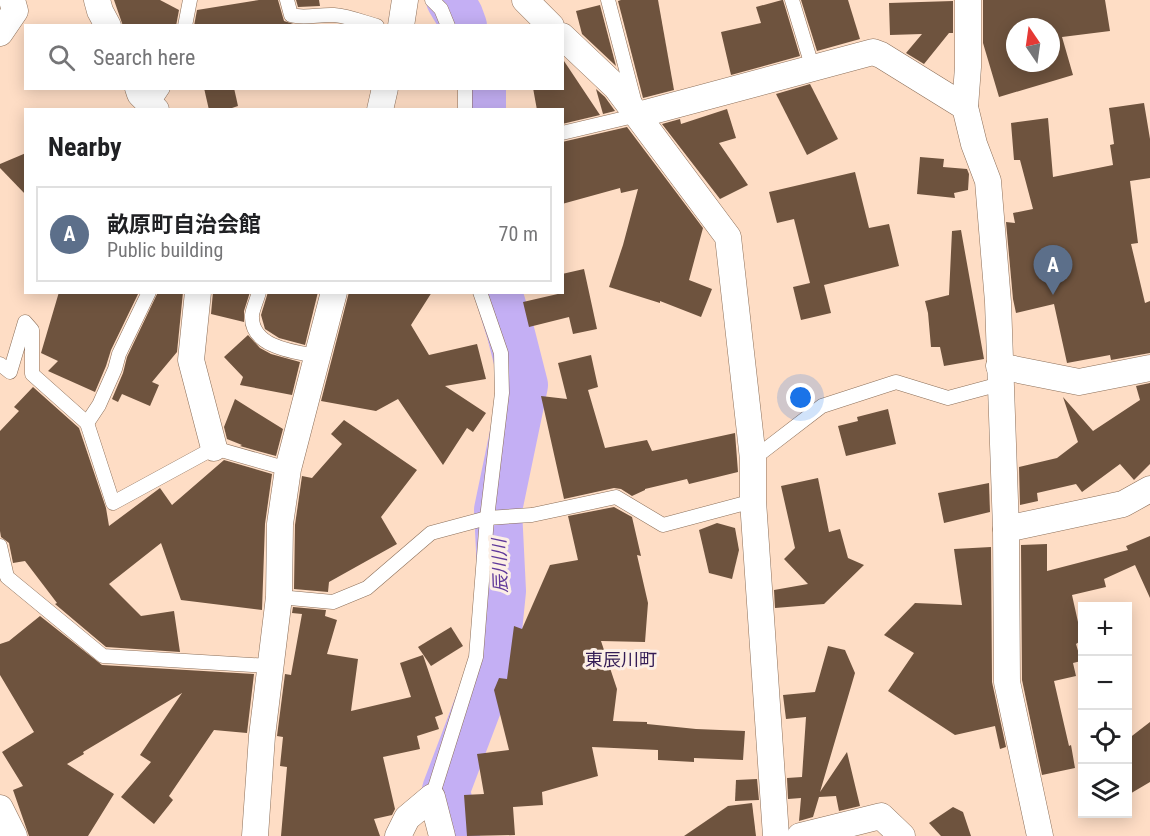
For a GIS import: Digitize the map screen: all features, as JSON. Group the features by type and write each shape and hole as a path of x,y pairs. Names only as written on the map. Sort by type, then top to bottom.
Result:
{"street":[{"path":"0,33 15,11 12,0"},
{"path":"98,0 100,11 107,24"},
{"path":"401,24 405,0"},
{"path":"525,0 549,24"},
{"path":"968,0 968,67 965,107 974,144 988,181 998,302 1006,529 1007,682 1040,836"},
{"path":"564,38 616,87 728,237 753,459 753,501 776,836"},
{"path":"638,115 873,52 965,107"},
{"path":"381,108 385,90"},
{"path":"198,294 191,360 214,448"},
{"path":"255,836 262,735 279,597 280,524 288,469 333,294"},
{"path":"999,375 1079,382 1150,368"},
{"path":"1006,529 1124,504 1150,489"},
{"path":"398,836 407,818 432,796 442,836"},
{"path":"0,808 14,836"},
{"path":"800,836 881,816 902,836"}],"lane":[{"path":"185,24 190,0"},
{"path":"287,0 291,15 298,17 337,15 369,24"},
{"path":"432,0 441,9 447,24"},
{"path":"564,133 638,115 608,0"},
{"path":"792,0 813,69"},
{"path":"465,90 465,108"},
{"path":"87,423 99,405 115,369 118,354 148,294"},
{"path":"258,294 252,316 259,337 266,343 297,353 317,356"},
{"path":"432,796 476,657 487,518 502,393 501,353 481,294"},
{"path":"0,364 10,372 25,322 32,330 32,374 87,423 113,503 214,448 288,469"},
{"path":"753,459 822,406 896,382 948,398 999,375"},
{"path":"279,597 333,602 367,588 431,533 487,518 532,515 616,497 663,525 753,501"},
{"path":"0,546 7,577 103,656 270,666"}],"building":[{"path":"114,0 160,0 179,10 176,24 122,24"},
{"path":"259,0 278,0 284,21 294,24 194,24 197,10"},
{"path":"296,0 319,0 320,6 298,7"},
{"path":"658,0 674,90 643,98 618,1"},
{"path":"783,0 800,56 731,75 721,32 761,23 756,7"},
{"path":"801,0 848,0 860,39 817,51"},
{"path":"983,0 1105,0 1110,31 1062,37 1073,75 999,97 983,43"},
{"path":"953,1 953,33 949,33 924,64 906,53 922,34 890,35 889,3"},
{"path":"600,5 616,66 582,34 576,11"},
{"path":"564,61 600,115 564,124 564,108 537,108 533,90 564,90"},
{"path":"810,84 838,139 807,155 776,94"},
{"path":"596,89 605,97 615,111 603,114"},
{"path":"204,90 234,90 238,106 209,108"},
{"path":"1144,103 1150,139 1150,178 1130,181 1138,243 1131,244 1145,303 1150,301 1150,353 1111,360 1110,355 1067,363 1054,304 1016,313 1006,222 1015,223 1013,213 1033,209 1020,160 1014,160 1011,123 1048,118 1053,177 1113,165 1110,145 1114,144 1109,108"},
{"path":"727,109 736,138 719,143 748,185 720,199 662,124 680,119 681,124"},
{"path":"627,127 703,228 689,280 712,289 701,317 660,301 660,303 609,287 638,189 621,193 620,188 564,203 564,142"},
{"path":"24,154 24,193 0,168 0,164"},
{"path":"920,157 944,159 943,167 967,169 968,190 954,193 955,198 917,194"},
{"path":"855,172 869,228 889,224 899,266 824,285 831,313 801,320 793,287 810,283 794,219 777,223 769,192"},
{"path":"961,230 984,359 944,366 940,347 931,347 925,301 949,295 952,231"},
{"path":"584,269 597,329 573,334 569,317 529,327 523,302 564,294 564,274"},
{"path":"58,294 138,294 111,350 95,392 48,371 58,361 41,353"},
{"path":"157,294 183,294 177,352 152,382 159,385 150,406 122,394 118,402 112,399 127,357"},
{"path":"213,294 249,294 244,311 244,322 211,314"},
{"path":"267,294 318,294 305,345 279,338 265,329 261,315"},
{"path":"348,294 431,294 411,325 429,355 477,344 486,379 445,386 486,413 473,432 467,428 443,465 398,399 376,411 321,401"},
{"path":"248,335 260,348 271,354 300,362 292,395 240,385 243,377 224,357"},
{"path":"591,355 598,387 588,390 605,448 647,440 652,451 735,433 738,472 689,484 687,479 645,489 632,496 621,489 614,488 564,499 541,396 567,399 558,363"},
{"path":"1150,383 1150,464 1134,480 1120,464 1082,492 1076,484 1037,493 1038,501 1020,505 1019,467 1057,458 1078,442 1063,397 1093,431 1140,400 1136,386"},
{"path":"33,387 79,428 106,508 109,526 160,488 172,505 224,460 272,474 265,524 262,610 181,600 161,543 109,584 141,616 174,611 180,652 106,647 55,604 57,603 25,561 13,563 9,543 1,537 0,531 0,431 19,411 14,407"},
{"path":"235,399 283,429 276,456 240,446 242,445 227,439 224,427"},
{"path":"888,409 896,444 846,456 838,426 858,421 857,417"},
{"path":"344,420 417,470 381,517 397,544 329,582 328,592 294,589 295,525 302,476 312,478 342,444 331,434"},
{"path":"818,478 829,532 840,529 848,558 864,565 824,604 775,608 774,590 808,584 784,559 795,548 781,486"},
{"path":"989,483 990,512 944,523 938,493"},
{"path":"614,507 632,517 641,556 637,555 648,603 645,642 601,641 617,689 613,721 745,731 743,760 694,758 694,762 658,760 658,750 592,747 598,776 542,792 543,805 513,807 515,835 467,836 464,795 484,794 477,754 509,750 494,690 499,678 507,679 514,626 522,629 550,565 578,560 568,516"},
{"path":"717,523 735,528 739,550 732,579 709,573 699,530"},
{"path":"1150,536 1150,598 1135,565 1104,579 1106,587 1072,595 1078,622 1078,643 1076,644 1078,662 1073,663 1076,676 1054,681 1075,768 1042,775 1022,680 1021,545 1047,544 1047,571 1128,550 1126,546"},
{"path":"991,547 992,682 1006,747 1000,749 995,726 955,735 888,691 914,653 884,635 915,603 962,605 954,549"},
{"path":"293,607 326,610 325,616 337,620 327,654 358,659 351,711 411,697 400,663 423,655 443,714 435,717 439,729 417,736 420,749 383,757 395,809 392,815 374,819 380,836 281,836 287,767 280,766 283,737 277,736 285,674 291,675 302,614 292,613"},
{"path":"40,616 102,665 254,674 247,733 214,730 169,796 173,800 154,824 121,797 151,762 140,755 182,693 83,752 84,754 67,764 114,794 88,836 29,836 13,790 23,786 2,752 34,732 0,675 0,644 9,641"},
{"path":"451,627 463,646 431,666 418,647"},
{"path":"828,646 845,650 855,673 820,792 847,752 860,806 839,811 836,796 819,797 813,817 799,821 801,798 788,799 787,778 802,777 806,717 786,719 783,695 815,692"},
{"path":"1150,722 1150,782 1132,793 1132,764 1132,736"},
{"path":"757,779 759,800 735,801 736,780"},
{"path":"752,803 756,836 684,836 728,806"},
{"path":"953,807 963,812 971,836 941,836 929,823"}],"waterway":[{"name":"辰川川","path":"450,0 462,24"},
{"name":"辰川川","path":"482,90 482,108"},
{"name":"辰川川","path":"456,836 446,790 483,692 496,650 502,591 498,510 524,385 499,294"}],"place":[{"name":"畝原町自治会館","path":"1053,295"}],"district":[{"name":"東辰川町","path":"621,660"}]}
